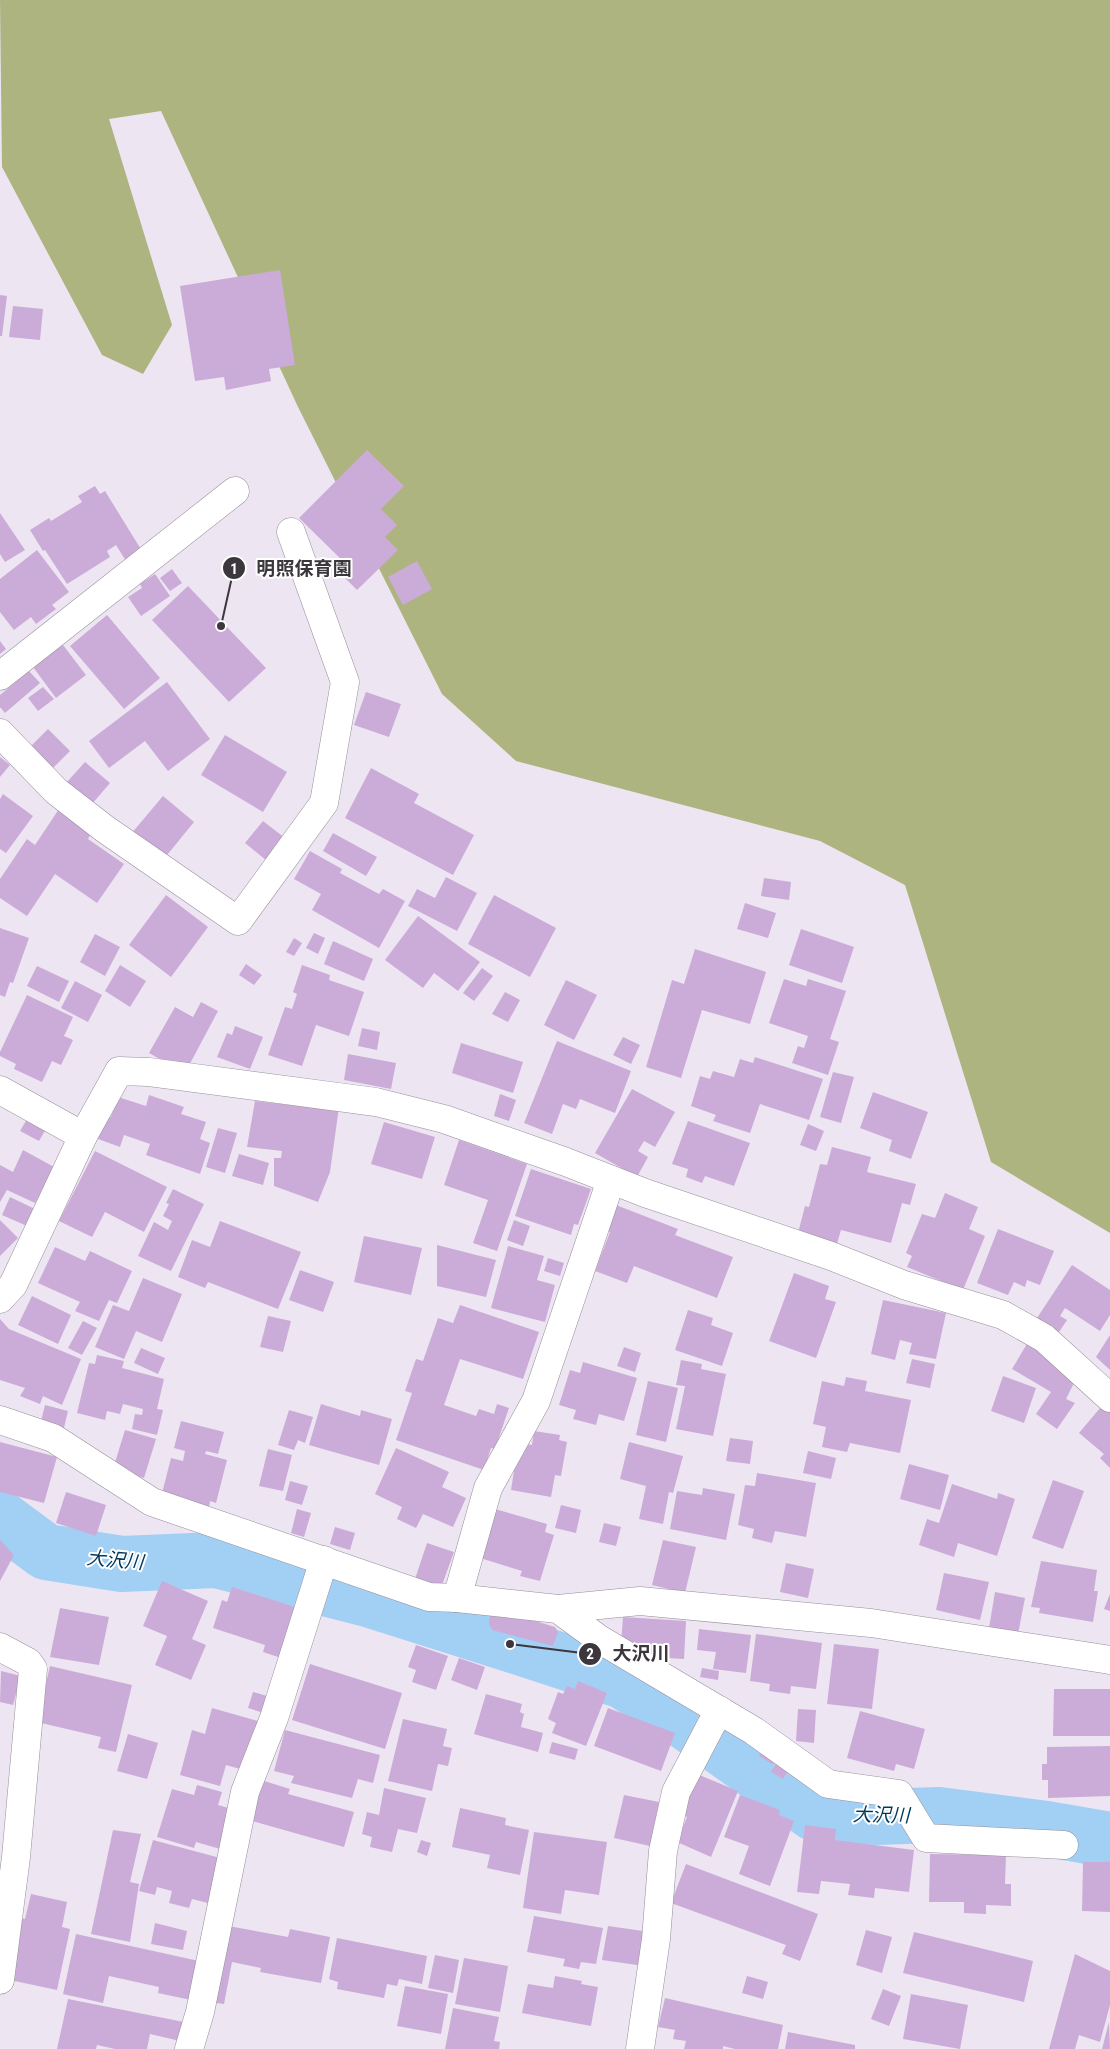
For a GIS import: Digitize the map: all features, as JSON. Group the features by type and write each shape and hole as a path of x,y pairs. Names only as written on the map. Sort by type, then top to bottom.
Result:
{"street":[{"path":"0,676 235,491"},
{"path":"0,733 56,791 104,828 238,921 324,803 345,682 291,532"},
{"path":"0,1299 13,1284 83,1136 119,1071 149,1072 376,1102 444,1119 566,1162 645,1193 831,1256 904,1285 1002,1315 1044,1338 1110,1398"},
{"path":"0,1090 83,1136"},
{"path":"457,1598 488,1488 536,1401 610,1180"},
{"path":"0,1420 53,1438 152,1502 429,1597 457,1598 558,1610 640,1601 871,1623 1110,1660"},
{"path":"190,2049 200,2012 245,1792 277,1710 324,1560"},
{"path":"558,1610 599,1640 754,1731 828,1784 899,1794 926,1838 1064,1845"},
{"path":"0,1647 28,1662 33,1668 16,1857 0,1980"},
{"path":"640,2049 656,1938 663,1852 676,1792 719,1710"}],"green space":[{"path":"0,0 1110,0 1110,1233 991,1162 905,885 820,841 516,761 442,694 298,407 161,111 109,119 172,325 143,374 102,355 2,167"}],"building":[{"path":"280,270 295,365 269,369 271,381 226,390 224,377 195,381 180,286"},
{"path":"0,295 7,296 2,336 0,336"},
{"path":"13,306 43,309 40,340 9,337"},
{"path":"367,450 404,486 381,509 397,525 385,537 398,550 357,590 340,573 347,565 299,518"},
{"path":"95,486 100,494 105,491 142,551 126,561 116,545 107,551 110,557 67,584 30,530 49,518 51,521 82,502 78,496"},
{"path":"0,513 25,550 5,562 0,554"},
{"path":"37,550 69,592 52,605 56,609 36,624 31,617 14,630 0,612 0,579"},
{"path":"417,561 432,589 403,605 388,577"},
{"path":"172,569 182,583 170,591 160,578"},
{"path":"155,574 170,596 141,616 128,597 142,588 140,584"},
{"path":"188,586 266,668 229,702 152,620"},
{"path":"107,615 160,678 124,709 70,646"},
{"path":"0,641 6,649 0,654"},
{"path":"63,645 86,675 56,698 33,667"},
{"path":"29,671 40,683 5,713 0,707 0,695"},
{"path":"167,682 210,739 168,771 145,741 109,768 89,741"},
{"path":"43,687 54,699 38,711 28,698"},
{"path":"366,692 401,704 389,737 354,725"},
{"path":"48,729 70,751 51,770 29,748"},
{"path":"225,735 287,772 263,812 201,775"},
{"path":"0,757 10,765 0,777"},
{"path":"85,762 110,783 92,804 67,782"},
{"path":"371,768 419,794 414,803 474,835 453,875 345,818"},
{"path":"3,794 33,816 6,853 0,849 0,799"},
{"path":"163,796 194,822 163,860 131,834"},
{"path":"59,809 92,832 88,839 124,864 97,903 55,874 27,916 0,898 0,879 27,839 35,845"},
{"path":"263,821 285,838 267,861 245,843"},
{"path":"333,833 377,857 366,876 323,851"},
{"path":"310,851 342,869 340,873 379,894 383,889 405,901 379,948 312,910 321,894 294,879"},
{"path":"446,877 477,893 457,931 408,906 417,889 435,898"},
{"path":"764,878 791,882 789,900 761,896"},
{"path":"166,895 208,927 171,977 129,945"},
{"path":"494,895 556,928 530,977 468,944"},
{"path":"745,903 776,913 768,938 737,929"},
{"path":"418,916 480,962 458,991 434,973 423,988 385,960"},
{"path":"0,928 29,938 13,983 10,982 5,997 0,995"},
{"path":"801,929 854,947 842,983 789,965"},
{"path":"314,933 325,938 318,954 306,948"},
{"path":"95,934 120,947 105,976 80,962"},
{"path":"294,938 302,943 294,956 286,952"},
{"path":"333,941 373,959 364,981 324,964"},
{"path":"695,949 766,972 750,1024 702,1010 681,1078 646,1067 672,980 684,984"},
{"path":"246,964 262,975 254,985 239,975"},
{"path":"120,965 146,981 130,1007 105,991"},
{"path":"302,965 330,975 329,980 364,992 349,1036 316,1025 302,1066 268,1055 285,1007 292,1009 297,994 293,992"},
{"path":"37,966 69,981 59,1002 27,986"},
{"path":"482,968 493,976 474,1001 463,993"},
{"path":"784,979 806,986 808,979 846,991 830,1039 839,1042 828,1075 792,1063 798,1046 804,1048 808,1036 769,1023"},
{"path":"566,980 597,995 574,1040 544,1025"},
{"path":"75,981 102,995 88,1022 61,1008"},
{"path":"505,992 520,1000 508,1022 492,1014"},
{"path":"27,995 73,1017 64,1036 73,1040 61,1065 52,1061 42,1082 14,1069 16,1064 0,1056 0,1052"},
{"path":"201,1002 218,1011 185,1073 149,1053 175,1007 193,1017"},
{"path":"235,1026 263,1037 250,1069 217,1057 227,1033 232,1035"},
{"path":"362,1028 380,1032 377,1050 358,1046"},
{"path":"623,1037 640,1045 631,1064 613,1055"},
{"path":"557,1041 631,1071 615,1113 580,1099 576,1109 563,1104 552,1134 524,1123"},
{"path":"461,1043 523,1062 513,1093 452,1073"},
{"path":"348,1054 396,1063 391,1089 344,1080"},
{"path":"755,1057 823,1079 809,1120 760,1104 750,1133 713,1121 716,1115 691,1106 700,1076 710,1079 713,1071 734,1077 740,1059 753,1063"},
{"path":"833,1072 854,1077 841,1123 820,1117"},
{"path":"632,1089 675,1112 655,1147 644,1141 638,1151 648,1157 637,1177 595,1153"},
{"path":"873,1092 928,1112 911,1159 889,1151 892,1140 860,1128"},
{"path":"500,1094 516,1100 509,1121 494,1116"},
{"path":"149,1095 184,1107 181,1114 206,1122 200,1139 210,1143 200,1174 146,1155 150,1144 124,1135 120,1147 98,1139 107,1115 111,1117 118,1097 146,1106"},
{"path":"255,1101 315,1108 316,1105 339,1107 330,1172 318,1202 274,1186 274,1158 281,1158 282,1151 247,1147"},
{"path":"30,1114 49,1124 39,1141 20,1131"},
{"path":"688,1121 750,1143 734,1186 705,1176 702,1183 686,1177 688,1169 672,1164"},
{"path":"384,1122 435,1137 422,1179 371,1164"},
{"path":"808,1124 824,1131 816,1151 800,1145"},
{"path":"218,1128 237,1133 225,1173 206,1167"},
{"path":"459,1140 527,1164 497,1251 473,1243 488,1200 444,1185"},
{"path":"832,1147 871,1157 867,1172 916,1184 910,1205 902,1203 891,1243 841,1230 836,1247 797,1237 805,1206 809,1207 820,1164 827,1165"},
{"path":"23,1150 56,1168 35,1203 7,1190 0,1202 0,1165 13,1172"},
{"path":"95,1151 167,1187 144,1232 105,1212 92,1237 59,1221"},
{"path":"239,1154 269,1163 263,1185 232,1176"},
{"path":"531,1169 591,1189 578,1225 574,1224 571,1235 515,1216"},
{"path":"173,1189 204,1204 171,1271 138,1256 154,1222 168,1230 172,1221 163,1216 169,1204 166,1203"},
{"path":"945,1193 978,1207 969,1229 985,1236 963,1290 907,1267 912,1256 906,1253 922,1214 935,1218"},
{"path":"10,1197 35,1209 27,1226 2,1215"},
{"path":"616,1205 678,1229 675,1235 733,1257 717,1298 634,1266 627,1283 595,1271 610,1232 607,1231"},
{"path":"0,1220 18,1238 0,1256"},
{"path":"514,1220 530,1226 523,1246 507,1240"},
{"path":"220,1221 301,1252 278,1309 208,1282 205,1288 178,1277 192,1240 210,1247"},
{"path":"998,1229 1054,1251 1040,1285 1027,1280 1025,1287 1014,1282 1008,1295 977,1283"},
{"path":"364,1236 422,1248 411,1295 354,1282"},
{"path":"437,1245 496,1260 486,1297 437,1286"},
{"path":"508,1246 544,1256 537,1280 555,1285 545,1322 491,1308"},
{"path":"55,1247 85,1261 90,1251 132,1271 117,1303 109,1300 99,1321 75,1311 80,1302 38,1283"},
{"path":"548,1258 564,1263 560,1276 544,1271"},
{"path":"1072,1265 1110,1290 1110,1315 1100,1331 1065,1308 1060,1316 1067,1320 1059,1332 1037,1318"},
{"path":"300,1270 334,1282 323,1312 289,1300"},
{"path":"794,1273 829,1286 825,1299 836,1302 816,1358 769,1341"},
{"path":"143,1278 182,1294 162,1342 136,1331 124,1359 95,1347 113,1305 129,1311"},
{"path":"32,1296 71,1315 58,1344 18,1325"},
{"path":"883,1300 946,1313 936,1359 909,1354 912,1343 900,1340 895,1360 871,1354"},
{"path":"460,1305 539,1332 523,1379 460,1359 444,1405 476,1416 479,1409 494,1414 497,1404 509,1408 495,1449 491,1448 484,1470 396,1440 412,1393 405,1391 416,1359 423,1361 438,1318 453,1323"},
{"path":"688,1310 713,1318 711,1325 733,1333 722,1366 675,1350"},
{"path":"268,1316 291,1321 283,1352 260,1347"},
{"path":"0,1319 9,1329 81,1359 62,1405 43,1396 40,1404 20,1396 25,1388 0,1380"},
{"path":"83,1321 97,1328 82,1355 68,1348"},
{"path":"1110,1335 1110,1370 1096,1357"},
{"path":"1028,1342 1078,1375 1066,1399 1075,1403 1057,1429 1036,1414 1051,1392 1012,1369"},
{"path":"624,1347 641,1353 635,1372 617,1366"},
{"path":"141,1348 165,1358 158,1374 134,1363"},
{"path":"97,1355 124,1361 122,1368 164,1379 157,1409 163,1410 157,1435 132,1429 135,1414 142,1415 143,1409 123,1404 120,1414 107,1411 105,1420 77,1413 89,1363 95,1364"},
{"path":"912,1359 935,1364 930,1388 906,1383"},
{"path":"681,1360 702,1364 701,1369 726,1374 713,1436 676,1429 685,1386 676,1385"},
{"path":"583,1362 637,1378 624,1421 599,1414 596,1425 573,1419 576,1410 559,1405 570,1370 580,1373"},
{"path":"1003,1376 1036,1388 1024,1423 991,1411"},
{"path":"846,1377 867,1381 865,1391 911,1400 900,1453 850,1443 847,1452 822,1447 826,1427 813,1424 822,1381 844,1386"},
{"path":"648,1381 678,1388 666,1442 636,1435"},
{"path":"1106,1401 1110,1404 1110,1468 1100,1458 1104,1454 1079,1433"},
{"path":"321,1404 360,1416 361,1410 392,1419 379,1465 309,1445"},
{"path":"45,1405 68,1411 63,1432 40,1425"},
{"path":"289,1410 313,1417 305,1443 298,1440 294,1450 278,1445"},
{"path":"181,1421 224,1432 218,1454 206,1451 205,1454 227,1460 216,1503 210,1501 209,1509 161,1497 171,1458 183,1461 185,1451 174,1448"},
{"path":"125,1430 156,1439 144,1478 113,1469"},
{"path":"534,1431 560,1435 559,1440 567,1442 561,1476 555,1475 551,1497 511,1490 517,1452 524,1453 526,1444 532,1445"},
{"path":"730,1438 753,1441 750,1464 726,1461"},
{"path":"0,1442 57,1457 44,1503 0,1492"},
{"path":"629,1442 683,1456 673,1493 669,1492 663,1524 639,1519 646,1486 620,1479"},
{"path":"396,1448 449,1472 442,1487 466,1498 453,1527 423,1514 416,1528 397,1519 402,1507 375,1494"},
{"path":"268,1449 292,1455 283,1491 259,1486"},
{"path":"808,1451 836,1458 831,1479 803,1473"},
{"path":"909,1464 949,1475 940,1510 900,1499"},
{"path":"757,1473 816,1483 806,1537 775,1531 772,1543 752,1538 754,1529 738,1525 745,1485 755,1486"},
{"path":"1053,1480 1084,1491 1063,1549 1032,1538"},
{"path":"290,1481 308,1486 302,1505 285,1500"},
{"path":"952,1484 997,1499 998,1493 1015,1499 997,1556 958,1543 954,1557 919,1545 927,1519 939,1523"},
{"path":"703,1488 735,1494 726,1540 670,1529 677,1491 702,1495"},
{"path":"66,1492 106,1505 96,1536 56,1523"},
{"path":"561,1505 581,1510 576,1533 555,1528"},
{"path":"297,1509 311,1513 304,1537 291,1533"},
{"path":"495,1509 547,1524 545,1532 554,1535 540,1581 520,1576 522,1571 480,1558"},
{"path":"604,1523 621,1527 616,1546 599,1542"},
{"path":"335,1527 355,1533 350,1550 330,1544"},
{"path":"0,1540 14,1555 0,1581"},
{"path":"663,1540 696,1547 685,1593 652,1585"},
{"path":"427,1543 454,1552 441,1588 415,1579"},
{"path":"1041,1561 1097,1570 1094,1591 1098,1591 1093,1622 1039,1613 1040,1608 1031,1607"},
{"path":"786,1563 814,1569 808,1598 780,1592"},
{"path":"944,1573 989,1582 980,1620 936,1610"},
{"path":"162,1581 208,1601 192,1639 206,1645 191,1680 155,1665 167,1636 143,1626"},
{"path":"232,1587 298,1608 281,1658 263,1652 265,1645 213,1628 222,1600 227,1602"},
{"path":"995,1592 1025,1598 1018,1634 989,1628"},
{"path":"1110,1594 1110,1611 1104,1609"},
{"path":"60,1608 109,1617 99,1665 50,1657"},
{"path":"500,1610 555,1627 558,1632 553,1646 492,1630 489,1624 490,1613"},
{"path":"623,1617 686,1621 684,1659 650,1657 650,1651 634,1650 635,1644 621,1643"},
{"path":"699,1629 751,1635 746,1673 713,1669 716,1652 697,1650"},
{"path":"756,1634 822,1643 816,1689 791,1686 790,1694 769,1691 770,1684 750,1681"},
{"path":"834,1644 879,1649 872,1709 827,1704"},
{"path":"416,1645 448,1656 436,1690 412,1682 416,1670 408,1667"},
{"path":"459,1658 485,1667 477,1690 451,1680"},
{"path":"310,1664 402,1693 385,1749 292,1720"},
{"path":"50,1666 132,1685 116,1752 98,1748 101,1737 37,1722"},
{"path":"702,1668 719,1671 718,1680 700,1677"},
{"path":"1,1671 21,1676 13,1705 0,1702"},
{"path":"578,1681 607,1693 586,1746 552,1733 556,1723 548,1719 558,1692 563,1694 567,1686 575,1689"},
{"path":"1054,1689 1110,1689 1110,1736 1053,1736"},
{"path":"253,1692 271,1697 267,1714 248,1708"},
{"path":"486,1694 522,1704 520,1712 524,1714 521,1727 543,1733 538,1752 474,1734"},
{"path":"212,1708 261,1722 247,1771 226,1765 220,1786 180,1775 192,1730 205,1734"},
{"path":"608,1708 675,1733 661,1771 594,1746"},
{"path":"798,1709 816,1710 814,1743 796,1741"},
{"path":"860,1711 925,1729 914,1769 896,1764 894,1771 847,1758"},
{"path":"403,1719 447,1729 443,1746 452,1748 448,1766 438,1764 432,1791 388,1781"},
{"path":"285,1730 380,1755 373,1783 358,1779 352,1798 291,1783 294,1776 274,1771"},
{"path":"128,1734 158,1743 147,1779 117,1771"},
{"path":"552,1742 578,1749 575,1760 549,1753"},
{"path":"1110,1746 1110,1796 1048,1798 1048,1780 1042,1780 1042,1764 1047,1764 1047,1747"},
{"path":"763,1750 776,1758 772,1764 759,1756"},
{"path":"780,1757 792,1765 783,1779 771,1772"},
{"path":"697,1774 738,1791 711,1857 677,1842 687,1817 680,1814"},
{"path":"261,1780 290,1789 288,1794 354,1812 344,1847 249,1820"},
{"path":"197,1785 222,1792 218,1805 239,1811 227,1851 196,1842 194,1848 157,1837 172,1789 194,1795"},
{"path":"384,1788 426,1798 417,1833 398,1829 392,1852 370,1847 372,1837 362,1834 367,1812 379,1815"},
{"path":"624,1795 659,1802 650,1846 614,1838"},
{"path":"740,1795 780,1810 779,1815 794,1821 770,1886 739,1874 749,1846 724,1837"},
{"path":"460,1808 506,1818 505,1825 529,1830 520,1875 487,1868 490,1855 452,1847"},
{"path":"805,1825 836,1829 835,1840 914,1850 909,1892 875,1888 874,1898 848,1895 850,1884 821,1881 819,1894 797,1892"},
{"path":"113,1830 141,1834 130,1882 139,1884 130,1942 91,1934"},
{"path":"534,1832 607,1842 599,1895 565,1890 561,1914 523,1908"},
{"path":"153,1840 224,1859 212,1904 192,1899 189,1908 169,1903 172,1891 157,1887 155,1895 139,1891"},
{"path":"421,1840 431,1843 427,1856 417,1852"},
{"path":"930,1854 1006,1855 1005,1884 1011,1884 1011,1906 986,1905 986,1914 964,1913 964,1902 929,1902"},
{"path":"1083,1862 1110,1862 1110,1912 1082,1911"},
{"path":"686,1864 818,1914 800,1961 782,1954 786,1945 671,1903"},
{"path":"31,1894 67,1902 62,1927 70,1929 57,1990 5,1979 18,1918 25,1919"},
{"path":"534,1916 603,1928 596,1964 581,1962 579,1969 563,1966 565,1959 527,1952"},
{"path":"155,1923 187,1931 183,1950 151,1944"},
{"path":"223,1925 288,1937 290,1929 330,1937 321,1983 260,1972 261,1968 232,1962 224,2004 209,2002"},
{"path":"608,1926 650,1932 644,1966 602,1960"},
{"path":"866,1930 892,1937 882,1973 856,1965"},
{"path":"914,1932 1033,1961 1024,2002 903,1973"},
{"path":"76,1934 199,1961 191,2000 158,1993 159,1987 109,1976 103,2003 63,1994"},
{"path":"337,1938 427,1956 422,1984 399,1979 397,1986 387,1984 384,1998 337,1989 338,1982 329,1979"},
{"path":"1075,1954 1110,1971 1110,2005 1100,2042 1079,2035 1075,2049 1049,2049"},
{"path":"435,1955 459,1960 453,1993 428,1988"},
{"path":"464,1958 508,1966 500,2012 455,2004"},
{"path":"555,1976 582,1981 581,1984 598,1987 591,2026 522,2013 528,1984 553,1988"},
{"path":"747,1976 768,1982 763,1999 742,1993"},
{"path":"405,1986 448,1994 441,2034 397,2026"},
{"path":"883,1989 901,1996 889,2026 871,2019"},
{"path":"911,1994 968,2005 960,2049 903,2039"},
{"path":"665,1998 783,2025 778,2049 735,2049 723,2046 723,2049 684,2049 686,2041 673,2039 675,2030 658,2027"},
{"path":"68,1999 184,2022 180,2041 150,2034 147,2049 115,2049 97,2045 96,2049 57,2049"},
{"path":"453,2008 499,2017 494,2041 500,2042 499,2049 445,2049"},
{"path":"1109,2022 1110,2049 1102,2049"},
{"path":"788,2032 855,2045 855,2049 785,2049"}],"waterway":[{"name":"大沢川","path":"0,1518 46,1552 122,1564 216,1560 371,1600 623,1681 673,1713 814,1813 876,1817 939,1815 1047,1829 1110,1840"}],"place":[{"name":"明照保育園","path":"221,626"},
{"name":"大沢川","path":"510,1644"}]}
